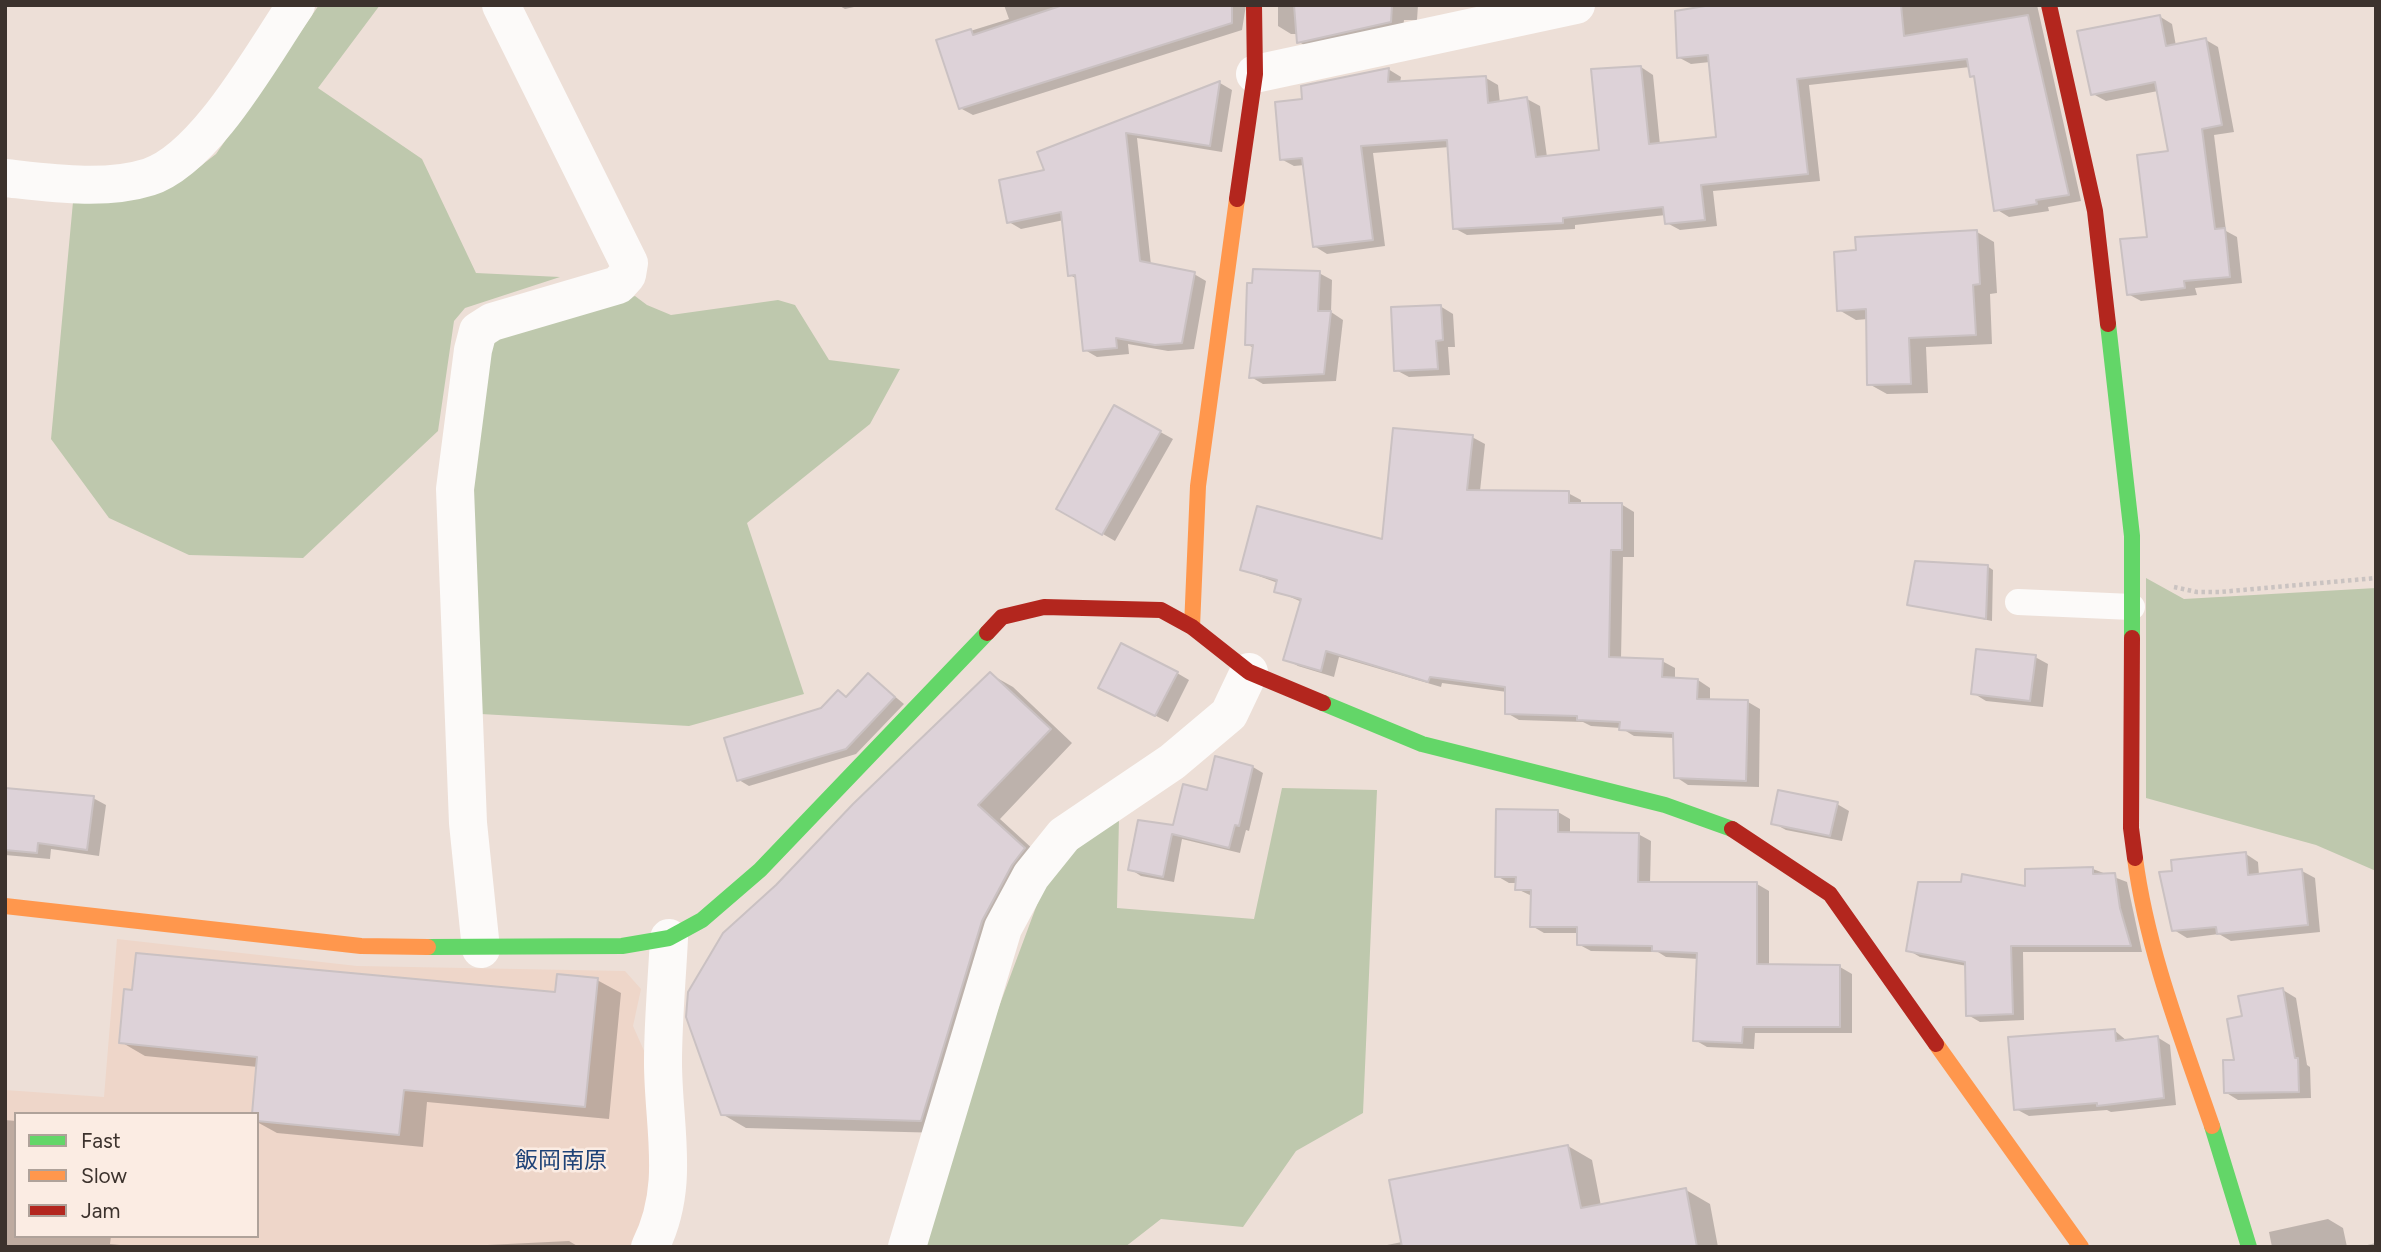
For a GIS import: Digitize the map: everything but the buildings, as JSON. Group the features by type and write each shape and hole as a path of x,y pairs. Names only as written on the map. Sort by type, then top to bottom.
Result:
{"street":[{"path":"5,178 50,183 108,183 150,176 169,168 204,138 296,5"},
{"path":"481,949 468,823 455,489 473,350 478,331 492,322 618,285 628,275 629,262 501,5"},
{"path":"1192,627 1198,486 1208,396 1255,74 1254,5"},
{"path":"1255,74 1576,5"},
{"path":"2049,5 2095,211 2132,536 2131,828 2141,902 2174,1016 2249,1247"},
{"path":"5,906 361,946 481,949 622,946 669,938 702,920 760,870 1002,617 1044,607 1161,610 1192,627 1249,671 1422,744 1665,806 1739,832 1790,864 1830,894 2081,1247"},
{"path":"906,1247 1003,928 1031,876 1063,835 1172,762 1229,714 1249,671"},
{"path":"650,1247 669,1186 663,1062 669,938"}],"lane":[{"path":"2018,602 2132,607"}],"path":[{"path":"2169,585 2197,592 2220,592 2376,578"}],"shaded area":[{"path":"117,939 357,966 625,971 641,989 633,1026 649,1062 655,1182 636,1247 5,1247 5,1090 104,1097"}],"green space":[{"path":"319,5 380,5 318,88 422,159 476,273 560,277 465,308 454,321 438,431 303,558 189,555 109,518 51,439 73,202 180,182 216,154"},
{"path":"635,296 647,305 671,315 778,300 795,305 829,360 900,369 870,424 747,523 804,694 689,726 481,714 469,511 486,354 499,337"},
{"path":"2146,578 2184,599 2376,588 2376,871 2316,845 2146,798"},
{"path":"1282,788 1377,790 1363,1113 1296,1151 1243,1227 1161,1219 1125,1247 921,1247 965,1098 1042,891 1074,851 1119,818 1117,908 1254,919"}],"traffic: fast":[{"path":"2108,324 2132,536 2132,638"},
{"path":"428,947 622,946 669,938 702,920 760,870 987,633"},
{"path":"1323,703 1422,744 1665,805 1732,829"},
{"path":"2212,1126 2249,1247"}],"traffic: slow":[{"path":"1192,627 1198,486 1237,199"},
{"path":"2135,858 2157,960 2212,1126"},
{"path":"5,906 361,946 428,947"},
{"path":"1936,1044 2081,1247"}],"traffic: jam":[{"path":"1237,199 1255,74 1254,5"},
{"path":"2049,5 2095,211 2108,324"},
{"path":"987,633 1002,617 1044,607 1161,610 1192,627 1249,672 1323,703"},
{"path":"2132,638 2131,828 2135,858"},
{"path":"1732,829 1830,894 1936,1044"}],"district":[{"name":"飯岡南原","path":"561,1161"}]}
